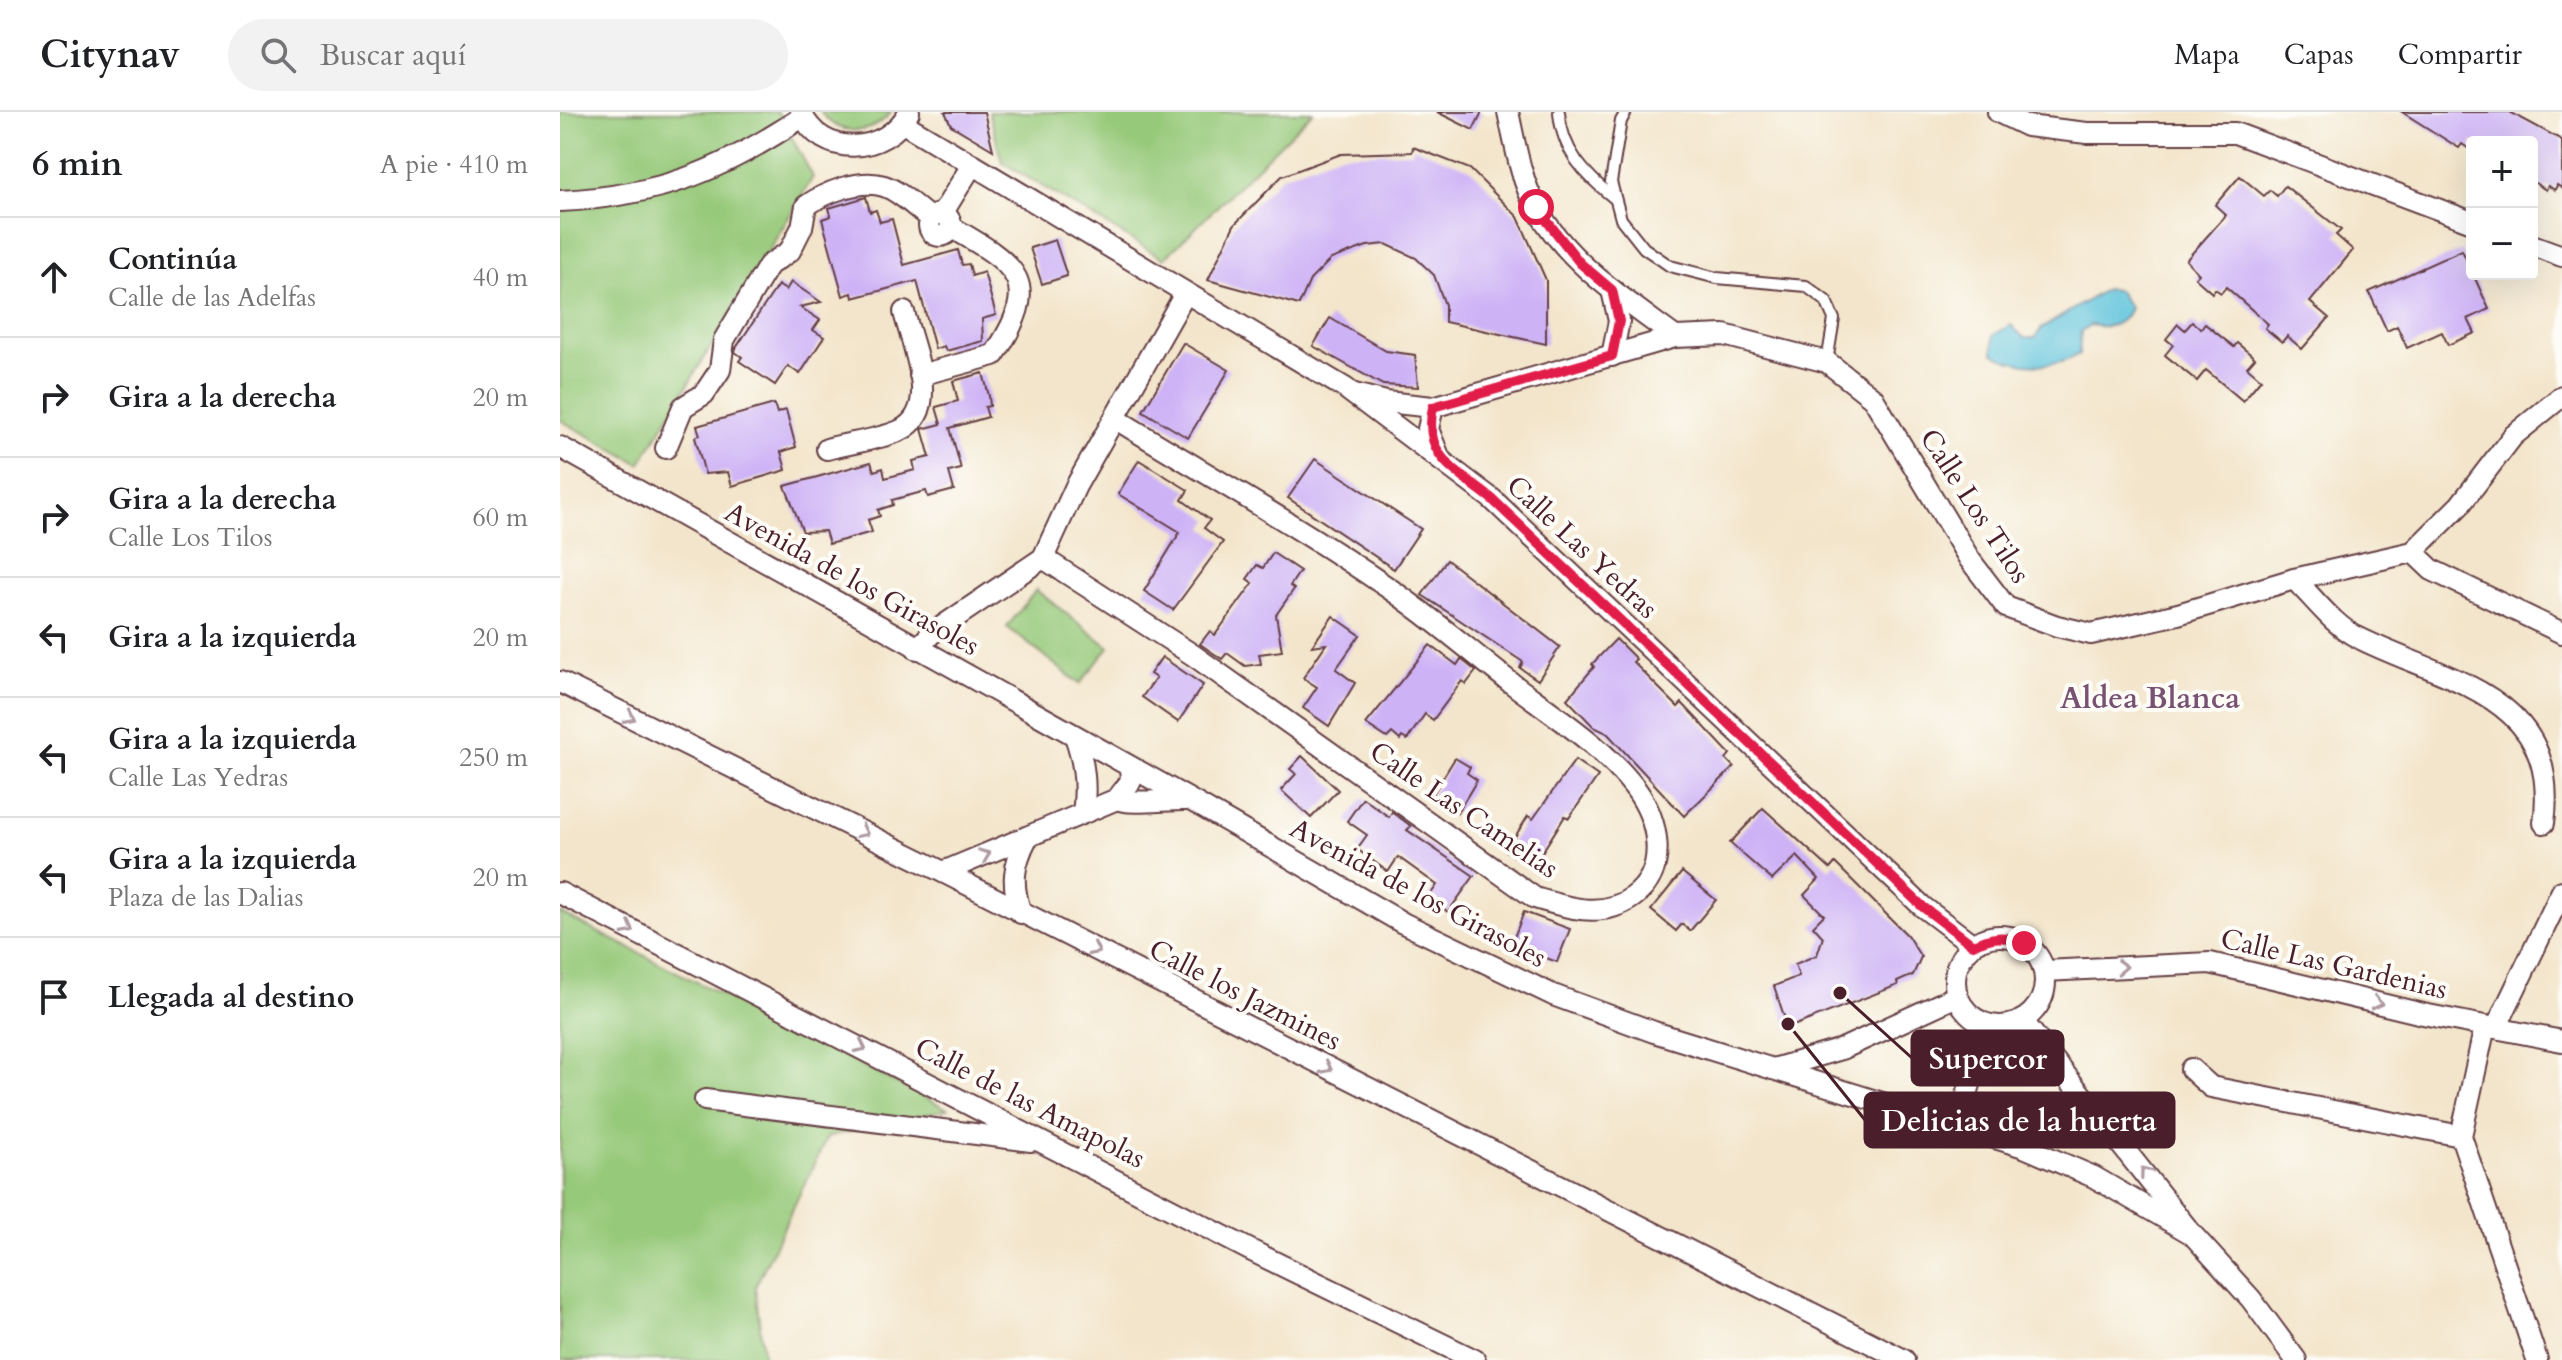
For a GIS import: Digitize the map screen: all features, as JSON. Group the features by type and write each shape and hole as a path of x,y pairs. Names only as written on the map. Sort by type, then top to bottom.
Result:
{"street":[{"path":"1508,112 1518,159 1536,207 1580,263 1675,337"},
{"path":"1998,112 2027,126 2087,133 2235,133 2466,220"},
{"path":"560,201 654,191 719,167 801,114 818,135 839,145 862,147 885,139 906,118"},
{"name":"Calle Las Yedras","path":"906,118 972,165 1354,394 1492,499 1923,907 1973,945"},
{"path":"941,220 972,165"},
{"path":"666,448 683,407 704,394 720,370 724,340 769,265 790,251 802,227 806,206 819,197 861,184 884,186 999,255 1013,269 1022,299 1016,323 994,355 920,375"},
{"path":"2538,247 2562,256"},
{"path":"1612,290 1619,321 1612,356"},
{"path":"917,649 931,634 1043,558 1076,486 1185,294"},
{"path":"827,449 900,430 917,416 922,403 920,375 904,312"},
{"name":"Calle Los Tilos","path":"1354,394 1386,402 1433,407 1675,337 1724,335 1827,362 1873,398 1970,560 2006,607 2057,626 2091,634 2178,614 2294,579 2413,552"},
{"path":"2562,396 2513,436 2460,505 2413,552 2432,570 2562,633"},
{"path":"1433,407 1428,429 1440,459"},
{"name":"Calle Las Camelias","path":"1043,558 1193,655 1535,898 1573,909 1597,911 1635,896 1648,881 1656,863 1657,848 1650,813 1635,788 1595,748 1390,589 1116,419"},
{"name":"Avenida de los Girasoles","path":"560,447 1192,801 1403,923 1553,995 1654,1032 2024,1147 2094,1177 2192,1234 2251,1299 2296,1360"},
{"path":"2294,579 2354,636 2512,705 2540,735 2553,791 2544,823"},
{"name":"Calle los Jazmines","path":"560,682 943,872 1904,1360"},
{"path":"1075,736 1082,755 1085,803"},
{"path":"1085,803 1099,773 1125,764 1131,781 1117,799"},
{"path":"943,872 1027,838 1085,803 1117,799 1125,803 1146,799 1192,801"},
{"path":"1021,913 1013,889 1016,859 1027,838"},
{"path":"2537,1360 2461,1136 2491,1026 2562,891"},
{"name":"Calle de las Amapolas","path":"560,893 1252,1251 1475,1360"},
{"path":"1990,937 2016,940 2037,955 2044,971 2044,990 2037,1007 2022,1020 2005,1026 1987,1025 1963,1008 1957,996 1957,967 1973,945 1990,937"},
{"name":"Calle Las Gardenias","path":"2044,971 2210,963 2562,1041"},
{"path":"1773,1069 1842,1049 1957,996"},
{"path":"2022,1020 2192,1234"},
{"path":"1958,1126 1987,1025"},
{"path":"2191,1069 2211,1087 2461,1136"},
{"path":"705,1100 1047,1143"}],"lane":[{"path":"1559,112 1560,126 1573,159 1588,177 1616,200"},
{"path":"1626,112 1621,121 1611,182 1621,219 1644,248 1670,266 1717,278 1806,286 1826,301 1834,319 1827,362"}],"green space":[{"path":"560,112 778,112 813,177 640,464 560,420"},
{"path":"821,112 891,112 875,126 856,130 836,126"},
{"path":"989,112 1313,112 1164,259 1002,162"},
{"path":"1036,590 1109,647 1080,684 1007,627"},
{"path":"560,913 948,1109 827,1137 755,1287 764,1360 560,1360"}],"water":[{"path":"2106,289 2118,290 2130,308 2119,323 2090,325 2081,331 2079,354 2059,362 2036,365 2013,362 1993,353 1993,335 2011,325 2024,338 2035,338 2041,329"}],"building":[{"path":"945,112 984,112 993,150 951,125"},
{"path":"1437,112 1482,112 1473,130"},
{"path":"2402,112 2510,112 2562,140 2562,188 2557,185 2555,190 2548,186 2546,190 2538,185 2538,136 2466,136 2466,147 2462,144 2459,148"},
{"path":"1413,147 1470,169 1518,217 1546,280 1546,344 1445,322 1445,305 1434,275 1416,258 1386,244 1367,246 1331,259 1310,280 1299,305 1208,280 1234,225 1282,176 1341,154 1412,152"},
{"path":"2240,176 2264,196 2270,190 2277,196 2285,186 2341,230 2336,235 2353,250 2310,302 2329,318 2302,349 2287,336 2282,342 2265,328 2268,324 2226,287 2221,293 2215,289 2212,293 2195,278 2199,274 2186,260 2226,215 2215,205"},
{"path":"866,197 870,212 876,210 880,222 892,219 904,265 958,250 962,265 969,264 972,276 984,272 996,315 982,319 983,341 946,351 944,346 935,349 917,281 853,298 852,293 843,296 822,219 831,216 829,208"},
{"path":"1055,240 1067,276 1042,284 1030,248"},
{"path":"2462,250 2466,259 2466,280 2476,280 2489,309 2468,319 2475,333 2448,345 2442,332 2407,348 2397,326 2387,331 2369,292"},
{"path":"791,282 821,302 800,307 820,320 813,330 824,337 800,374 788,366 775,385 739,361 742,357 735,352 778,285 786,290"},
{"path":"1330,318 1386,351 1415,355 1418,387 1383,385 1313,346"},
{"path":"2192,322 2201,329 2205,324 2234,347 2237,343 2255,358 2247,367 2261,379 2243,401 2206,370 2197,381 2165,355 2173,345 2166,339 2178,324 2185,330"},
{"path":"1183,343 1229,370 1188,438 1143,411"},
{"path":"983,373 989,396 990,406 985,407 988,417 950,428 961,469 949,472 954,490 928,497 926,491 892,500 893,505 878,510 880,516 868,520 872,532 829,544 825,531 803,532 785,486 871,462 874,471 883,468 885,478 915,470 913,461 930,457 922,429 941,424 936,407 958,401 953,381"},
{"path":"774,404 777,413 786,410 796,447 781,452 786,470 732,486 728,472 705,474 695,437 700,435 697,426"},
{"path":"1315,459 1421,529 1394,569 1288,498"},
{"path":"1139,460 1188,490 1182,500 1210,520 1204,528 1223,542 1173,610 1144,591 1180,532 1118,494"},
{"path":"1273,553 1300,571 1290,586 1294,589 1276,615 1282,651 1259,654 1261,664 1245,666 1227,653 1222,659 1200,644 1210,631 1215,635 1253,583 1247,579 1257,565 1263,568"},
{"path":"1447,560 1560,647 1538,680 1520,668 1523,662 1422,595"},
{"path":"1333,616 1360,635 1336,669 1355,683 1329,726 1303,708 1317,687 1303,678 1326,644 1312,646"},
{"path":"1616,639 1636,659 1633,662 1678,707 1682,703 1730,754 1726,759 1734,767 1684,816 1607,733 1594,727 1567,699 1594,667 1592,664"},
{"path":"1430,645 1457,665 1461,659 1476,671 1466,684 1462,681 1433,720 1425,714 1407,740 1402,737 1400,740 1392,733 1387,738 1366,724"},
{"path":"1162,657 1203,685 1178,722 1142,697 1156,678 1150,674"},
{"path":"1302,756 1338,790 1311,818 1281,790 1296,774 1290,769"},
{"path":"1455,758 1470,767 1467,773 1477,780 1457,813 1431,797"},
{"path":"1575,760 1598,776 1569,818 1565,816 1532,868 1506,851 1528,816 1533,819"},
{"path":"1363,798 1389,817 1392,812 1411,826 1407,830 1474,876 1448,912 1428,898 1437,885 1398,857 1388,872 1357,849 1367,835 1347,821"},
{"path":"1763,808 1830,869 1835,863 1907,935 1921,957 1913,975 1897,982 1898,985 1788,1028 1774,986 1799,976 1795,964 1817,955 1823,937 1813,926 1824,915 1804,895 1819,879 1797,856 1772,880 1730,843"},
{"path":"1682,872 1716,900 1690,931 1682,924 1676,931 1651,910"},
{"path":"1524,912 1570,929 1557,962 1511,945"}],"place":[{"name":"Supercor","path":"1840,993"},
{"name":"Delicias de la huerta","path":"1788,1024"}],"district":[{"name":"Aldea Blanca","path":"2150,698"}],"route":[{"path":"1536,207 1580,263 1612,290 1619,321 1612,356 1433,407 1428,429 1440,459 1492,499 1923,907 1973,945 1990,937 2007,937 2024,943"}]}
